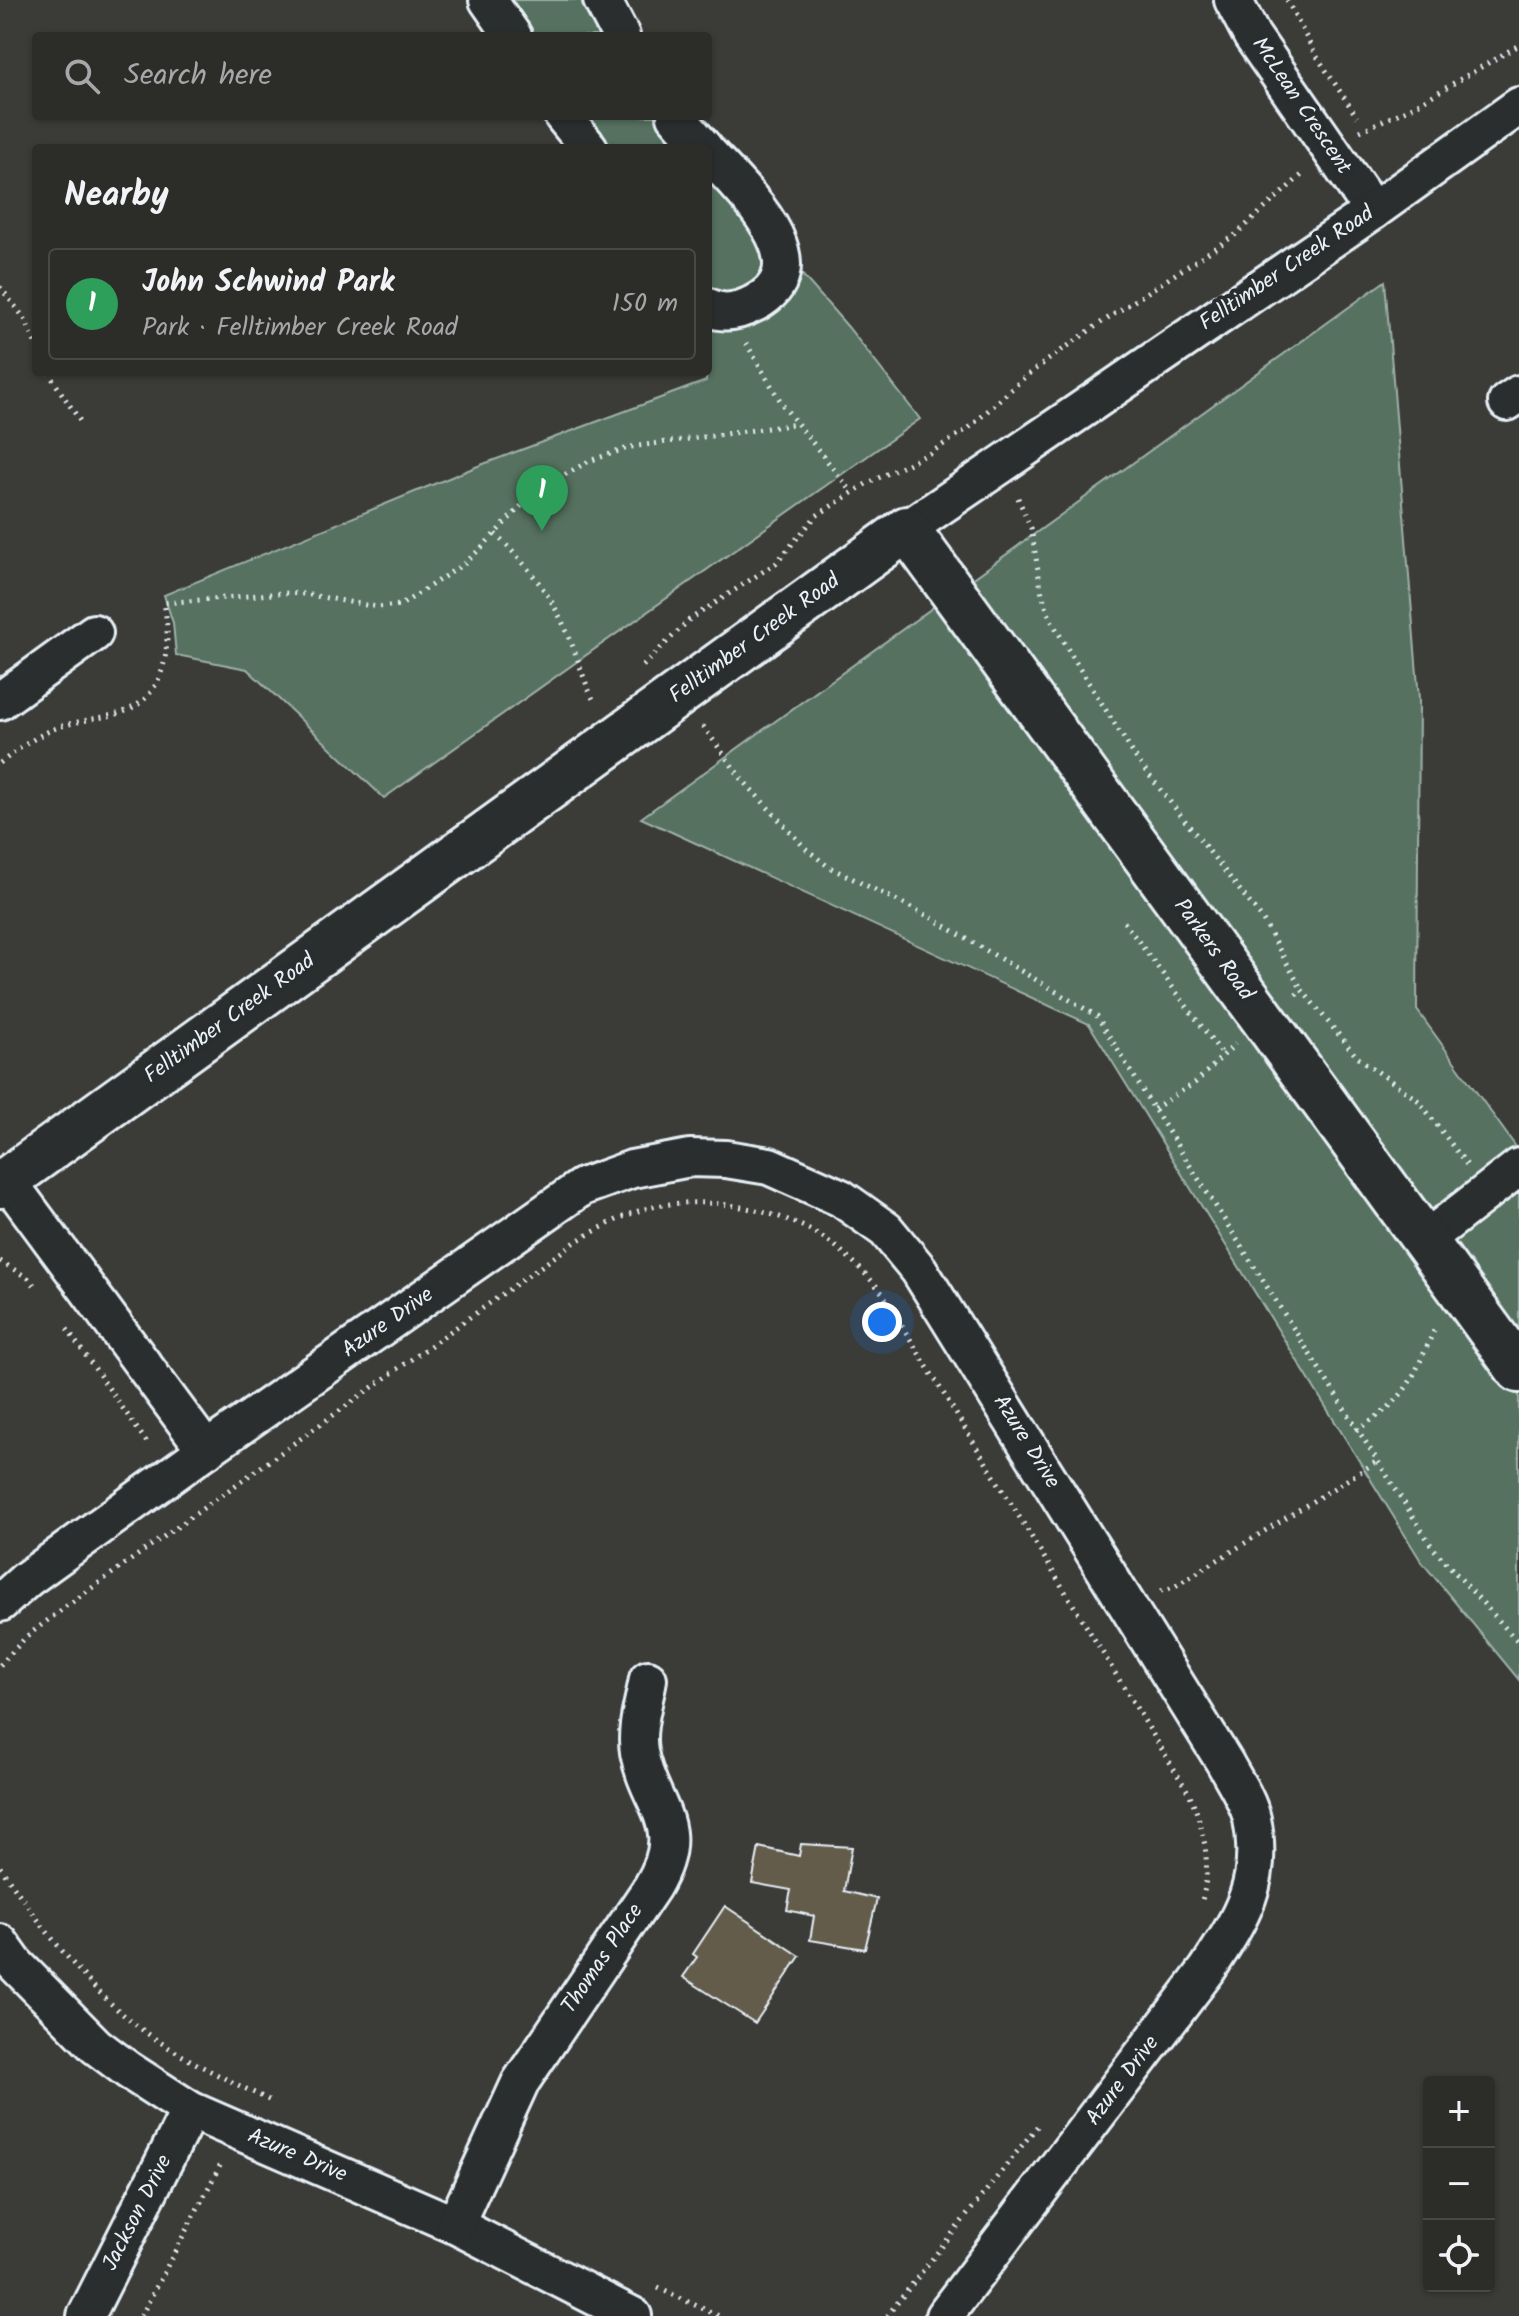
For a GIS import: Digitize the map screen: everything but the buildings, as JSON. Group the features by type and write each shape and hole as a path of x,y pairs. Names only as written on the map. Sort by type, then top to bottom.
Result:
{"main road":[{"name":"Felltimber Creek Road","path":"4,1182 907,529"},
{"name":"Parkers Road","path":"907,529 1519,1370"}],"street":[{"path":"488,0 510,32"},
{"path":"602,0 619,32"},
{"name":"McLean Crescent","path":"1233,0 1252,36 1373,211"},
{"name":"Felltimber Creek Road","path":"907,529 1373,211 1519,106"},
{"path":"566,120 586,144"},
{"path":"680,120 700,144"},
{"path":"712,158 767,221 781,252 778,280 768,294 750,306 718,309"},
{"path":"0,701 94,633"},
{"name":"Azure Drive","path":"0,1603 27,1579 206,1450 582,1187 632,1169 690,1158 726,1159 769,1166 841,1198 886,1230 919,1270 1225,1763 1252,1817 1256,1873 1238,1922 1207,1970 944,2316"},
{"path":"1425,1240 1519,1167"},
{"path":"4,1182 206,1450"},
{"name":"Thomas Place","path":"455,2225 520,2083 661,1869 666,1851 666,1824 638,1744 638,1727 648,1679"},
{"name":"Azure Drive","path":"0,1943 15,1964 96,2046 190,2110 455,2225 633,2316"},
{"name":"Jackson Drive","path":"86,2316 190,2110"}],"path":[{"path":"1287,0 1314,52 1364,128"},
{"path":"639,669 689,620 776,563 816,516 852,492 930,453 969,428 1027,375 1235,235 1313,166 1364,128 1411,108 1519,45"},
{"path":"0,287 25,319 32,336"},
{"path":"718,309 797,424 852,492"},
{"path":"51,376 80,421"},
{"path":"0,763 35,737 92,717 116,715 146,696 165,665 168,629 164,603 283,593 393,607 418,596 465,563 519,507 543,487 589,461 631,447 797,424"},
{"path":"994,469 1019,499 1031,528 1042,594 1050,618 1070,653 1138,761 1261,917 1302,990"},
{"path":"495,534 522,560 545,592 566,628 582,678 595,703"},
{"path":"648,661 741,778 805,848 829,867 930,917 1097,1016 1433,1548 1519,1643"},
{"path":"583,712 604,696"},
{"path":"1124,922 1223,1055"},
{"path":"0,1665 27,1636 68,1605 578,1240 639,1211 656,1207 713,1203 742,1207 764,1212 826,1239 862,1269 880,1290 1190,1795 1207,1853 1207,1874 1200,1908"},
{"path":"0,1261 28,1278 36,1287"},
{"path":"62,1323 149,1443 136,1452"},
{"path":"1125,1601 1174,1587 1376,1462"},
{"path":"0,1867 52,1938 112,2003 148,2034 191,2062 279,2105"},
{"path":"141,2316 221,2164 251,2091"},
{"path":"887,2316 1042,2120"},
{"path":"648,2283 719,2316"}],"green space":[{"path":"501,0 590,0 610,32 522,32"},
{"path":"578,120 668,120 688,144 598,144"},
{"path":"712,172 848,327 920,419 384,798 247,669 176,655 173,623 164,595 478,466 706,381 706,376 712,376"},
{"path":"1385,281 1419,699 1417,1010 1519,1151 1519,1680 1421,1561 1089,1024 641,818"}],"place":[{"name":"John Schwind Park","path":"542,531"}]}
